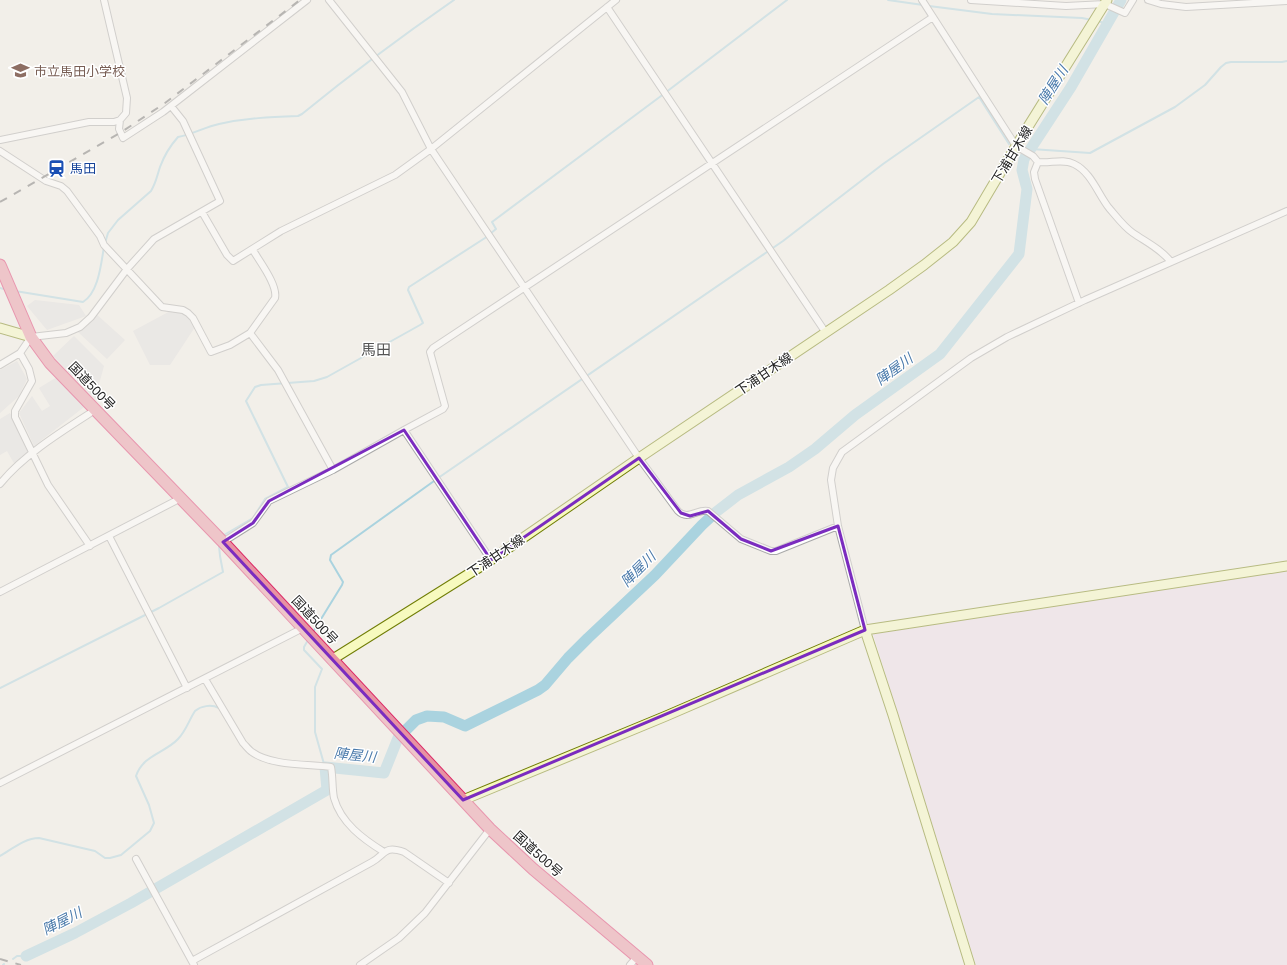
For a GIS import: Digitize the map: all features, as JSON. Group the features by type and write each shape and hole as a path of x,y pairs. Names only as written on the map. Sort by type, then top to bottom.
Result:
{"highway":[{"name":"国道500号","path":"0,265 32,337 50,363 223,542 490,829 634,961 647,965"}],"street":[{"path":"0,140 89,122 114,122 120,120 126,113 127,98 104,0"},
{"path":"120,120 119,129 123,138 171,106 308,0"},
{"path":"329,0 402,92 431,149 639,458 681,513 690,516 701,511 708,511 741,540 771,551 776,551 838,526"},
{"path":"202,212 227,255 233,261 253,250 281,231 394,175 431,149 616,0"},
{"path":"922,0 1018,147 1033,156 1038,162"},
{"path":"971,0 1066,6 1106,2 1125,13 1133,0"},
{"path":"1148,0 1161,4 1186,7 1287,2"},
{"name":"下浦甘木線","path":"333,659 491,560 639,458 924,266 953,242 972,222 1106,2"},
{"path":"607,7 826,332"},
{"path":"223,542 253,523 269,501 333,470 444,409 445,406 430,352 433,348 933,17"},
{"path":"0,328 32,337 66,333 80,327 91,317 128,269 154,239 220,201 183,121 171,106"},
{"path":"0,151 46,181 61,186 67,191 100,236 104,245 162,307 183,310 193,318 211,352 230,345 250,333 275,298 276,294 274,286 253,250"},
{"path":"1038,162 1066,162 1079,166 1086,173 1109,208 1131,232 1157,249 1172,262"},
{"path":"1038,162 1034,172 1036,179 1079,303"},
{"path":"970,965 952,911 893,715 865,630 838,526 831,480 833,468 842,452 958,367 988,347 1079,303 1287,211"},
{"path":"250,333 278,370 333,470"},
{"path":"0,364 20,353 32,337"},
{"path":"20,353 29,368 32,381 15,411 15,417 34,453 48,485 90,546"},
{"path":"0,484 20,464 63,430 95,410"},
{"path":"404,430 491,560"},
{"path":"0,592 181,498"},
{"path":"109,536 187,688"},
{"path":"463,800 666,716 865,630 1287,566"},
{"path":"0,783 303,628"},
{"path":"205,679 243,744 251,752 263,758 279,762 330,767 333,777 334,796 338,811 366,841 384,852"},
{"path":"360,965 368,963 412,927 426,913 490,829"},
{"path":"136,859 193,963 378,859 384,852 390,850 404,852 448,883"}],"highlighted area":[{"path":"404,430 491,560 639,458 681,513 690,516 708,511 741,539 771,551 838,526 865,630 463,800 223,542 253,523 269,501"}],"shaded area":[{"path":"35,300 79,305 86,316 47,330 27,306"},
{"path":"174,309 184,313 195,327 170,365 150,365 133,331"},
{"path":"95,313 125,340 107,359 78,332"},
{"path":"74,336 104,366 95,399 53,356"},
{"path":"17,361 27,379 19,396 0,413 0,370"},
{"path":"62,374 84,407 34,446 19,413 32,396 42,411 50,406 39,388"},
{"path":"10,413 34,453 15,465 7,451 0,455 0,419"},
{"path":"1287,570 1287,965 976,965 873,634"}],"waterway":[{"path":"105,243 108,233 118,220 151,191 163,159 178,137 188,135 214,125 239,120 298,116 415,27 454,0"},
{"path":"224,535 253,518 265,499 288,487 246,401 255,387 261,385 314,381 327,377 423,323 408,290 409,287 485,238 496,229 492,222 787,0"},
{"path":"888,0 923,5"},
{"name":"陣屋川","path":"26,956 75,933 131,903 327,790 325,767 384,773 398,738 416,720 427,716 444,717 465,726 538,690 545,685 568,658 655,575 716,512 738,495 789,467 815,449 855,415 940,354 1019,254 1027,189 1022,170 1024,159 1071,87 1121,0"},
{"path":"929,6 992,14 1082,18 1092,20"},
{"path":"1098,21 1107,24"},
{"path":"1031,149 1090,153 1175,107 1205,85 1226,63 1287,61"},
{"path":"313,632 343,582 330,560 331,555 441,476 783,241 883,164 979,97 1009,144"},
{"name":"陣屋川","path":"1019,155 1024,159"},
{"path":"15,291 83,302 93,291 96,284 104,247"},
{"path":"0,288 7,290"},
{"path":"0,688 159,608 223,572 219,546"},
{"path":"308,640 304,650 322,669 315,687 315,732 324,764"},
{"path":"0,856 14,847 34,838 95,851 105,858 121,855 150,831 154,823 149,805 136,776 139,769 149,759 173,744 178,739 195,711 206,706 219,708"},
{"path":"13,959 17,956 26,956"}],"railway":[{"path":"0,202 120,133 165,103 300,0"},
{"path":"0,959 21,965"}],"place":[{"name":"市立馬田小学校","path":"21,71"},
{"name":"馬田","path":"57,168"}],"district":[{"name":"馬田","path":"376,349"}]}
